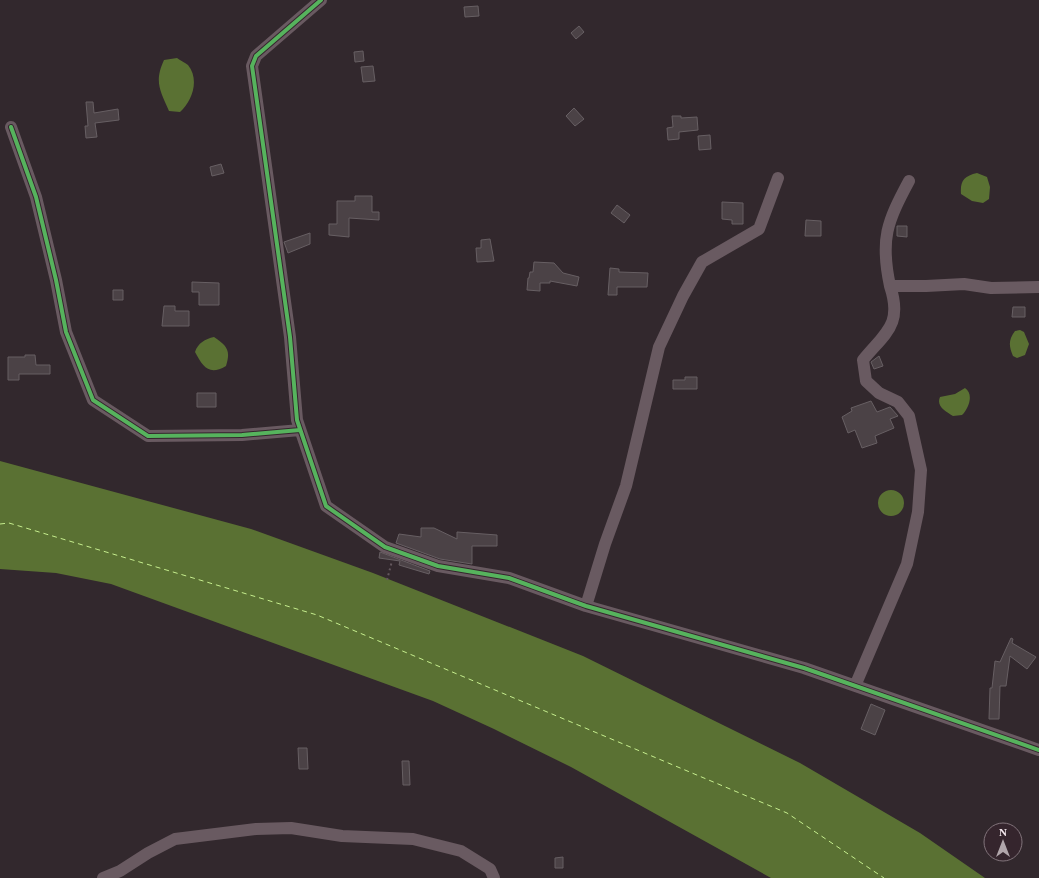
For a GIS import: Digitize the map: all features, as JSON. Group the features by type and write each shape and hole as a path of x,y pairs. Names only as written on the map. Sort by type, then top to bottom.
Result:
{"street":[{"path":"322,0 256,56 252,66 290,337 297,420 326,506 375,541 394,550 438,566 509,578 586,606 804,668 1039,750"},
{"path":"11,127 36,197 56,280 66,332 93,400 148,436 242,435 300,430"},
{"path":"586,606 604,544 626,486 660,347 683,296 702,262 759,229 778,178"},
{"path":"855,686 907,564 918,505 921,470 909,416 898,402 878,393 866,381 863,360 888,333 896,311 886,266 885,238 894,208 909,181"},
{"path":"890,286 964,284 991,288 1039,287"},
{"path":"103,878 120,871 148,853 175,839 256,829 291,828 342,836 413,839 461,851 490,869 494,878"}],"path":[{"path":"387,580 394,550"}],"shaded area":[{"path":"177,58 188,65 194,77 191,96 180,112 169,111 159,86 159,74 164,60"},
{"path":"977,173 987,177 990,187 989,199 983,203 972,201 961,194 962,182 969,176"},
{"path":"1020,330 1024,332 1029,344 1025,355 1017,358 1013,356 1010,344 1011,337 1015,331"},
{"path":"214,337 225,346 228,356 226,366 220,369 211,370 204,366 195,352 202,342"},
{"path":"965,388 968,391 970,401 967,409 962,415 953,416 940,406 940,397 955,394"},
{"path":"0,461 251,529 373,573 583,656 800,763 920,833 985,878 771,878 571,767 433,701 111,584 56,573 0,569"},
{"path":"891,490 900,494 904,503 900,512 891,516 882,512 878,503 882,494"}],"building":[{"path":"478,6 479,16 465,17 464,7"},
{"path":"579,26 584,32 576,39 571,33"},
{"path":"363,51 364,61 355,62 354,52"},
{"path":"373,66 375,81 363,82 361,67"},
{"path":"86,102 93,102 94,113 118,109 119,120 95,123 97,137 86,138 85,126 88,126"},
{"path":"574,108 584,119 575,126 566,116"},
{"path":"672,116 681,116 681,118 697,117 698,130 679,132 679,139 668,140 667,128 673,127"},
{"path":"710,135 711,149 699,150 698,136"},
{"path":"221,164 224,173 212,176 210,167"},
{"path":"355,196 372,196 372,212 379,212 379,220 349,218 349,237 329,235 329,224 337,224 337,201 355,201"},
{"path":"722,202 743,203 743,224 732,224 732,220 722,219"},
{"path":"617,205 630,215 624,223 611,213"},
{"path":"806,220 821,221 821,236 805,236"},
{"path":"897,226 907,226 907,237 897,236"},
{"path":"310,233 310,244 288,253 284,242"},
{"path":"490,239 494,261 477,262 476,248 481,248 481,240"},
{"path":"534,262 554,263 563,273 579,277 577,286 550,281 550,283 540,283 540,291 527,290 528,278 530,272 533,272"},
{"path":"610,268 619,269 619,272 648,273 647,287 617,287 617,295 608,295"},
{"path":"192,282 219,283 219,305 199,305 199,292 192,292"},
{"path":"113,290 123,290 123,300 113,300"},
{"path":"164,306 175,306 175,311 189,311 189,326 162,326"},
{"path":"1013,307 1025,307 1025,317 1012,317"},
{"path":"25,355 35,355 36,365 50,365 50,374 19,374 19,380 8,380 8,357 25,357"},
{"path":"879,356 883,366 874,369 871,362"},
{"path":"685,377 697,377 697,389 673,389 673,380 685,380"},
{"path":"197,393 216,393 216,407 197,407"},
{"path":"871,401 877,412 890,407 898,416 890,419 894,428 875,436 877,443 862,448 855,430 848,433 842,417 852,411 851,408"},
{"path":"421,528 434,528 457,539 457,532 497,535 497,546 472,546 472,564 440,559 396,543 399,534 421,537"},
{"path":"380,552 430,571 429,574 399,565 400,561 379,558"},
{"path":"1011,638 1013,639 1012,643 1036,657 1027,669 1010,656 1006,686 1000,686 999,719 989,719 990,688 992,688 995,661 1000,662"},
{"path":"871,704 885,710 875,735 861,729"},
{"path":"298,748 307,748 308,769 299,769"},
{"path":"402,761 409,761 410,785 403,785"},
{"path":"563,857 563,868 555,868 555,858"}],"ferry route":[{"path":"0,524 9,523 317,615 787,813 884,878"}],"cycle path":[{"path":"321,0 256,56 252,66 290,337 297,420 326,506 385,547 438,566 509,578 586,606 804,668 1039,750"},
{"path":"11,127 36,197 56,280 66,332 93,400 148,436 242,435 300,430"}]}
